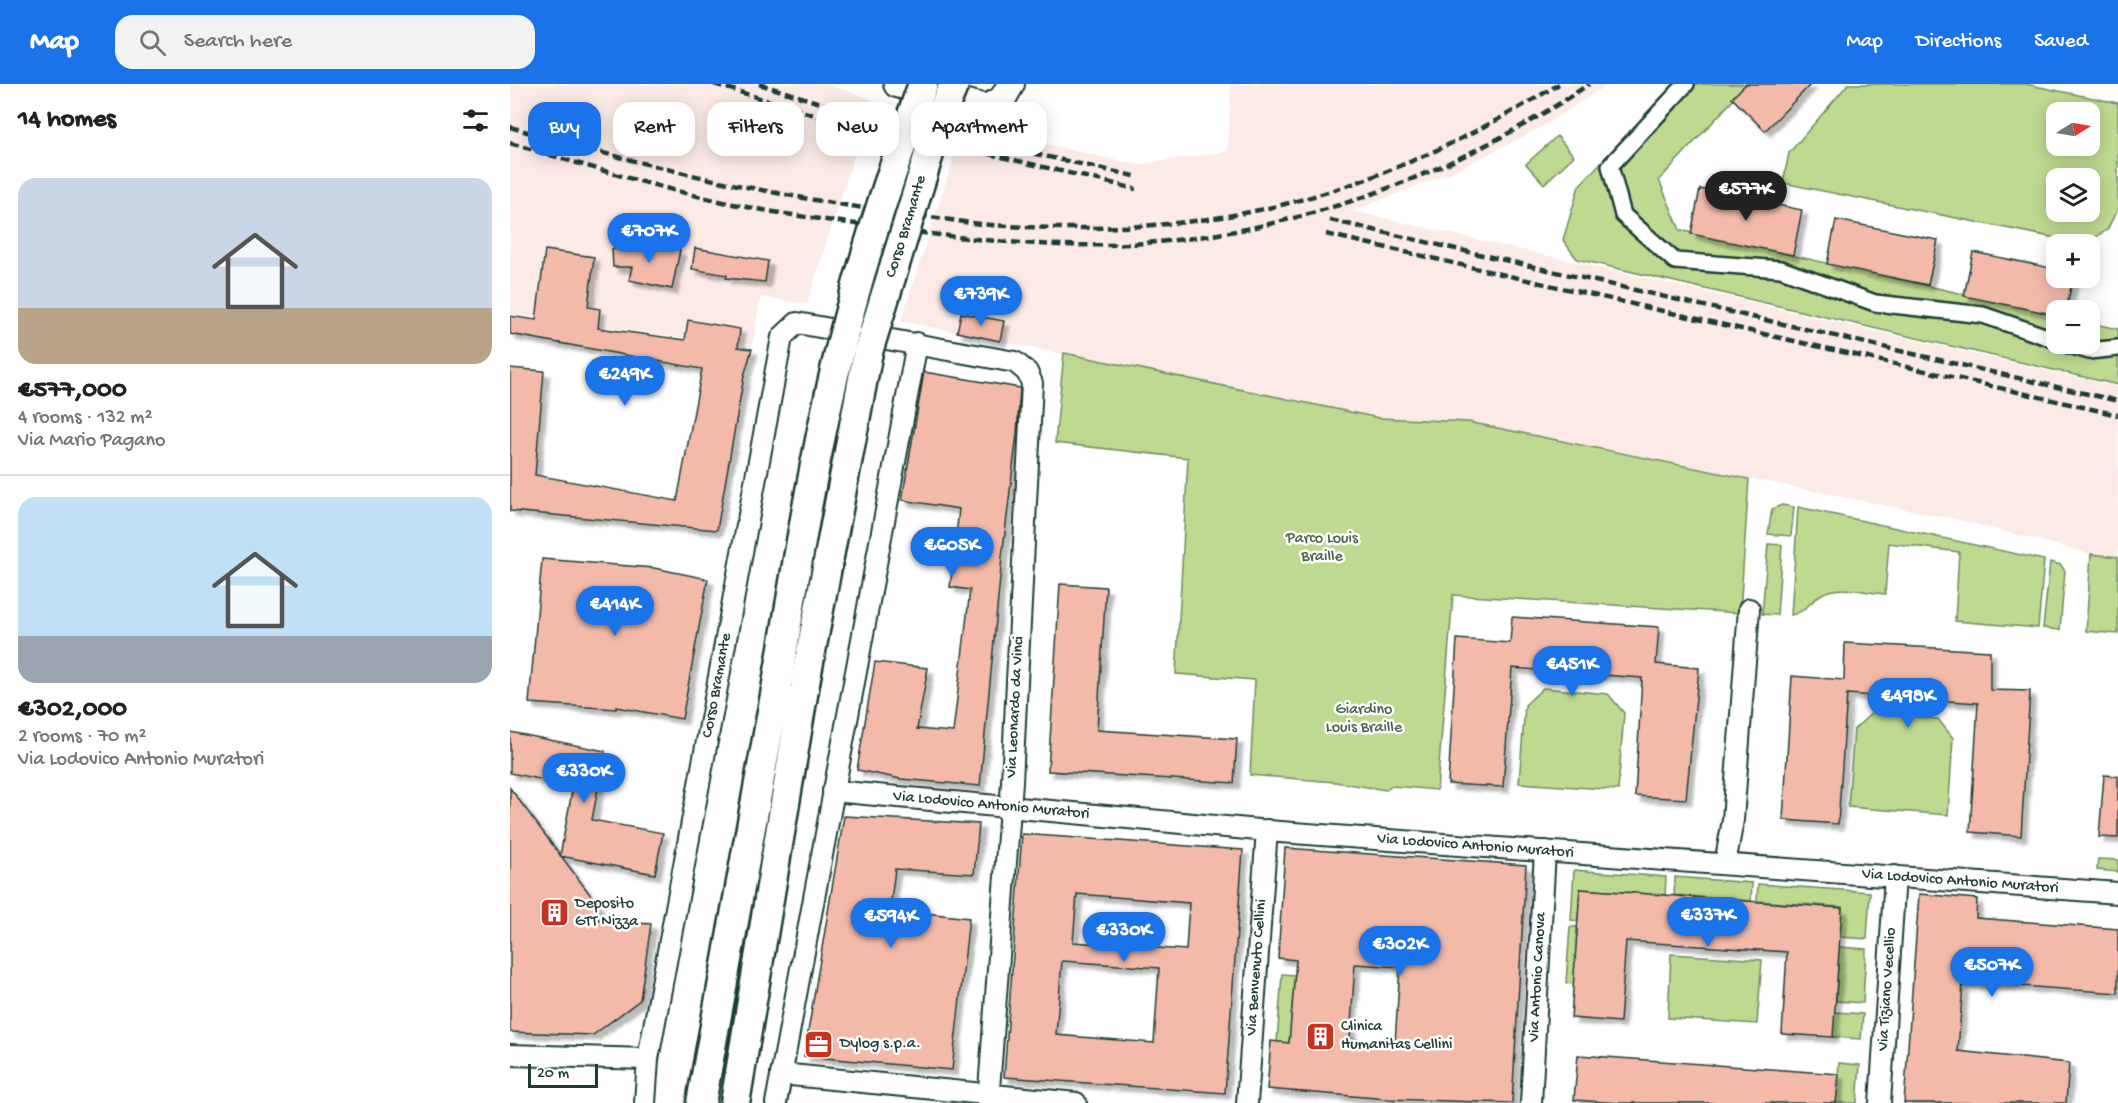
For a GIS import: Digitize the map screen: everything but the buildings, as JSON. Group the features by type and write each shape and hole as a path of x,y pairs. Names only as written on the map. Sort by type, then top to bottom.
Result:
{"main road":[{"name":"Corso Bramante","path":"735,1103 791,683 808,498 855,289 905,130 923,84"},
{"name":"Corso Bramante","path":"701,1103 791,683 868,352 941,116 954,84"}],"street":[{"path":"897,84 981,107 991,107 1007,92"},
{"path":"1686,84 1610,166 1623,215 1676,261 1781,269 1875,303 1983,315 2046,337"},
{"name":"Corso Bramante","path":"645,1103 648,1059 782,337 797,323 916,344"},
{"path":"776,1103 916,344"},
{"name":"Via Leonardo da Vinci","path":"916,344 1015,362 1027,372 1032,383 1010,807 988,1099"},
{"path":"2100,350 2118,348"},
{"path":"1725,864 1733,820 1749,609"},
{"name":"Via Lodovico Antonio Muratori","path":"833,791 1267,830 2118,893"},
{"name":"Via Benvenuto Cellini","path":"1247,1103 1267,830"},
{"name":"Via Antonio Canova","path":"1531,1103 1545,851"},
{"name":"Via Tiziano Vecellio","path":"1880,1103 1894,876"},
{"path":"510,1055 648,1059"},
{"path":"781,1074 988,1099 1076,1103"}],"shaded area":[{"path":"510,84 825,84 872,99 871,102 816,102 816,156 854,156 807,304 761,297 752,347 510,314"},
{"path":"1231,84 1609,84 1536,130 1450,173 1353,211 2118,387 2118,557 2091,554 1964,521 1468,422 1379,418 901,321 954,156 1047,156 1047,145 1138,165 1228,151"}],"green space":[{"path":"1675,84 1748,84 1659,180 1680,230 2046,313 2046,354 2100,354 2100,325 2118,329 2118,385 1577,259 1563,240 1579,186"},
{"path":"1848,84 2025,84 2118,103 2118,208 2107,230 2100,234 2046,234 2046,236 1783,183 1789,153"},
{"path":"1557,136 1574,156 1544,184 1526,164"},
{"name":"Parco Louis Braille","path":"1064,353 1379,418 1468,422 1749,479 1740,613 1453,595 1437,790 1392,786 1386,790 1335,782 1250,775 1255,680 1176,674 1188,458 1055,443"},
{"path":"1782,505 1794,507 1791,536 1768,534 1772,509"},
{"path":"1798,507 2044,560 2038,628 1955,621 1959,552 1889,543 1885,594 1844,589 1829,591 1804,609 1791,615"},
{"path":"1768,544 1782,545 1777,615 1762,614"},
{"path":"2091,554 2118,557 2118,634 2086,631"},
{"path":"2050,562 2061,565 2065,571 2060,630 2043,628"},
{"path":"1543,688 1608,694 1624,713 1618,790 1519,783 1525,705"},
{"path":"1873,712 1938,719 1953,738 1948,815 1848,807 1854,729"},
{"path":"2098,859 2118,860 2118,872 2097,870"},
{"path":"1574,870 1666,877 1665,895 1580,889 1578,921 1571,920"},
{"path":"1675,877 1752,883 1751,901 1674,895"},
{"path":"1758,884 1870,892 1867,939 1840,937 1842,907 1757,901"},
{"path":"1570,927 1578,927 1574,984 1566,983"},
{"path":"1839,947 1866,949 1863,1003 1836,1001"},
{"path":"1671,954 1762,960 1757,1024 1668,1018"},
{"path":"1282,974 1295,975 1289,1043 1277,1042"},
{"path":"1834,1012 1863,1014 1861,1039 1833,1037"},
{"path":"1839,1063 1860,1065 1857,1103 1836,1103"}],"railway":[{"path":"714,84 856,128 964,148 1136,189"},
{"path":"759,84 859,115 1139,177"},
{"path":"510,127 661,168 812,200 982,224 1102,228 1213,218 1249,212 1322,194 1393,169 1461,139 1559,84"},
{"path":"510,143 676,191 774,212 978,239 1030,244 1108,245 1171,241 1235,231 1298,217 1360,198 1479,149 1535,118 1589,84"},
{"path":"1330,220 2118,401"},
{"path":"1326,234 2118,415"}],"place":[{"name":"Deposito GTT Nizza","path":"554,913"},
{"name":"Clinica Humanitas Cellini","path":"1320,1036"},
{"name":"Dylog s.p.a.","path":"819,1044"}],"park label":[{"name":"Giardino Louis Braille","path":"1364,719"}]}
